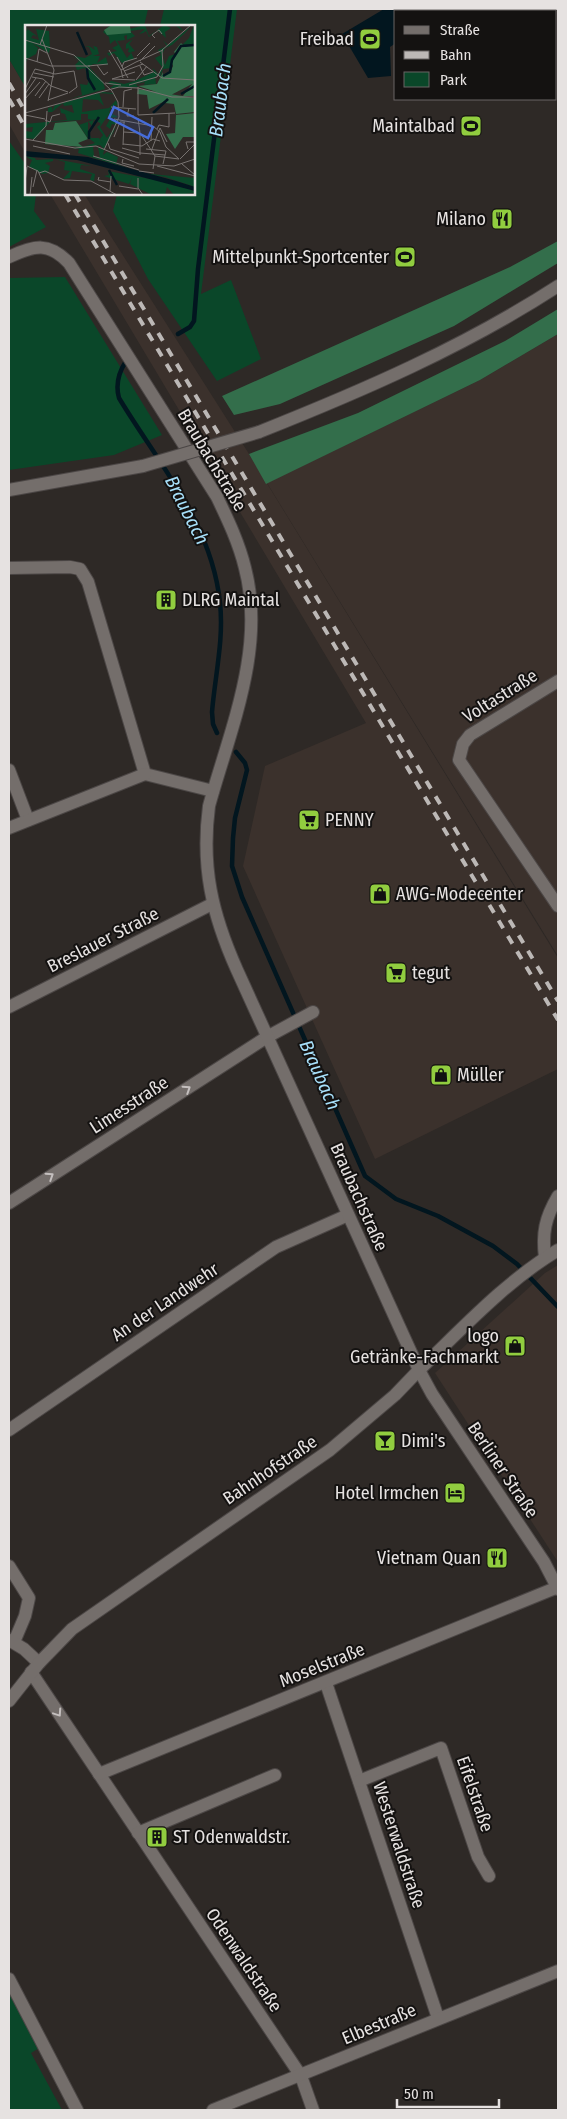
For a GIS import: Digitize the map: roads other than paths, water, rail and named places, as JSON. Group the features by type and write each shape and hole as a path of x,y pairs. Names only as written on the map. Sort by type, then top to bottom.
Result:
{"street":[{"name":"Braubachstraße","path":"9,257 40,247 55,250 70,263 217,497 232,528 246,569 250,641 242,690 213,791 206,825 205,851 212,904 226,945 419,1370"},
{"path":"9,490 143,466 259,432 414,366 486,330 558,286"},
{"path":"9,568 70,567 80,569 88,582 145,774"},
{"name":"Voltastraße","path":"558,681 477,729 463,744 459,760 558,906"},
{"path":"9,770 28,820"},
{"path":"9,828 145,774 213,791"},
{"name":"Breslauer Straße","path":"9,1007 212,904"},
{"path":"267,1037 313,1012"},
{"name":"Limesstraße","path":"9,1203 267,1037"},
{"path":"545,1258 543,1242 545,1220 558,1196"},
{"name":"An der Landwehr","path":"9,1430 276,1247 348,1215"},
{"name":"Bahnhofstraße","path":"9,1701 35,1667 66,1634 90,1615 330,1450 395,1395 419,1370 517,1281 558,1250"},
{"name":"Berliner Straße","path":"419,1370 437,1402 544,1562 558,1588"},
{"path":"9,1566 29,1598 25,1616 11,1641"},
{"name":"Moselstraße","path":"100,1774 558,1588"},
{"name":"Odenwaldstraße","path":"11,1641 35,1667 138,1833 301,2076 313,2110"},
{"name":"Westerwaldstraße","path":"326,1683 438,2018"},
{"name":"Eifelstraße","path":"359,1781 441,1748 478,1857 489,1876"},
{"path":"138,1833 275,1775"},
{"name":"Elbestraße","path":"213,2110 558,1971"},
{"path":"9,1979 78,2110"}],"water":[{"name":"Freibad","path":"384,9 449,10 394,10 394,44 390,47 391,76 368,78 342,34"}],"waterway":[{"name":"Braubach","path":"178,334 190,327 194,321 198,269 230,9"},
{"name":"Braubach","path":"126,361 118,378 119,398 166,470 195,520 215,574 221,617 220,644 212,712 213,724 217,733"},
{"name":"Braubach","path":"236,752 245,763 247,770 235,818 232,866 242,897 365,1176 396,1199 438,1216 493,1246 517,1264 558,1307"}],"railway":[{"path":"9,83 25,111"},
{"path":"9,99 25,127"},
{"path":"66,195 558,1020"},
{"path":"76,195 558,1001"}],"place":[{"name":"Freibad","path":"370,39"},
{"name":"Maintalbad","path":"471,126"},
{"name":"Milano","path":"502,219"},
{"name":"Mittelpunkt-Sportcenter","path":"405,257"},
{"name":"DLRG Maintal","path":"166,600"},
{"name":"PENNY","path":"309,820"},
{"name":"AWG-Modecenter","path":"380,894"},
{"name":"tegut","path":"396,973"},
{"name":"Müller","path":"441,1075"},
{"name":"logo Getränke-Fachmarkt","path":"515,1346"},
{"name":"Dimi's","path":"385,1441"},
{"name":"Hotel Irmchen","path":"455,1493"},
{"name":"Vietnam Quan","path":"497,1558"},
{"name":"ST Odenwaldstr.","path":"157,1837"}]}
